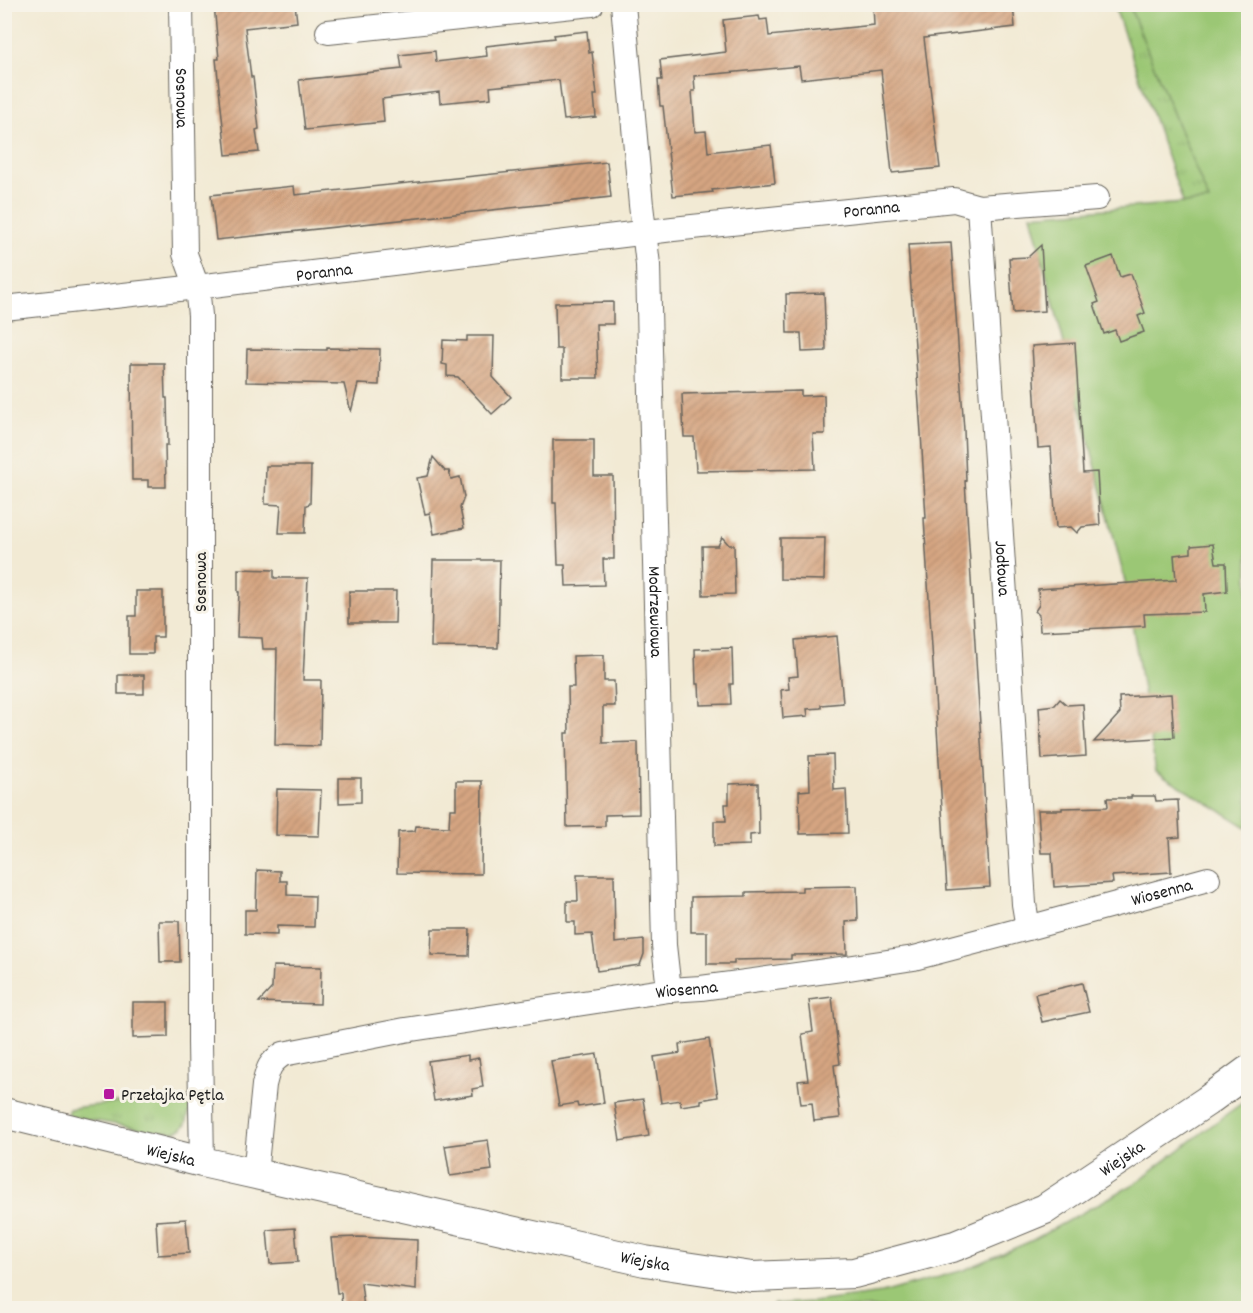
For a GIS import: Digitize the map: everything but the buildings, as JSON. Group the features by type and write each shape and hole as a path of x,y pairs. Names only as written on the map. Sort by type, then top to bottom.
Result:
{"street":[{"name":"Sosnowa","path":"181,4 185,254 197,287 200,327 202,1162"},
{"path":"328,32 592,4"},
{"path":"623,4 645,232"},
{"name":"Poranna","path":"4,308 197,287 645,232 954,200 979,207 1097,198"},
{"name":"Jodłowa","path":"979,207 1024,904 1028,928"},
{"name":"Modrzewiowa","path":"645,232 648,265 664,945 669,990"},
{"name":"Wiosenna","path":"255,1173 267,1071 273,1061 283,1054 405,1030 669,990 713,987 904,959 944,951 1208,879"},
{"name":"Wiejska","path":"4,1113 202,1162 645,1261 752,1277 855,1273 955,1246 1045,1209 1248,1071"}],"green space":[{"path":"1114,5 1248,5 1248,388"},
{"path":"1129,5 1248,5 1248,828 1156,771 1126,585 1031,215 1209,201"},
{"path":"172,1097 187,1101 190,1110 186,1124 174,1132 72,1117 67,1113 69,1109 80,1107"},
{"path":"1248,1099 1248,1308 773,1308 773,1304 813,1302 882,1293 964,1270 1031,1241 1134,1184"}],"place":[{"name":"Przełajka Pętla","path":"109,1094"}]}
